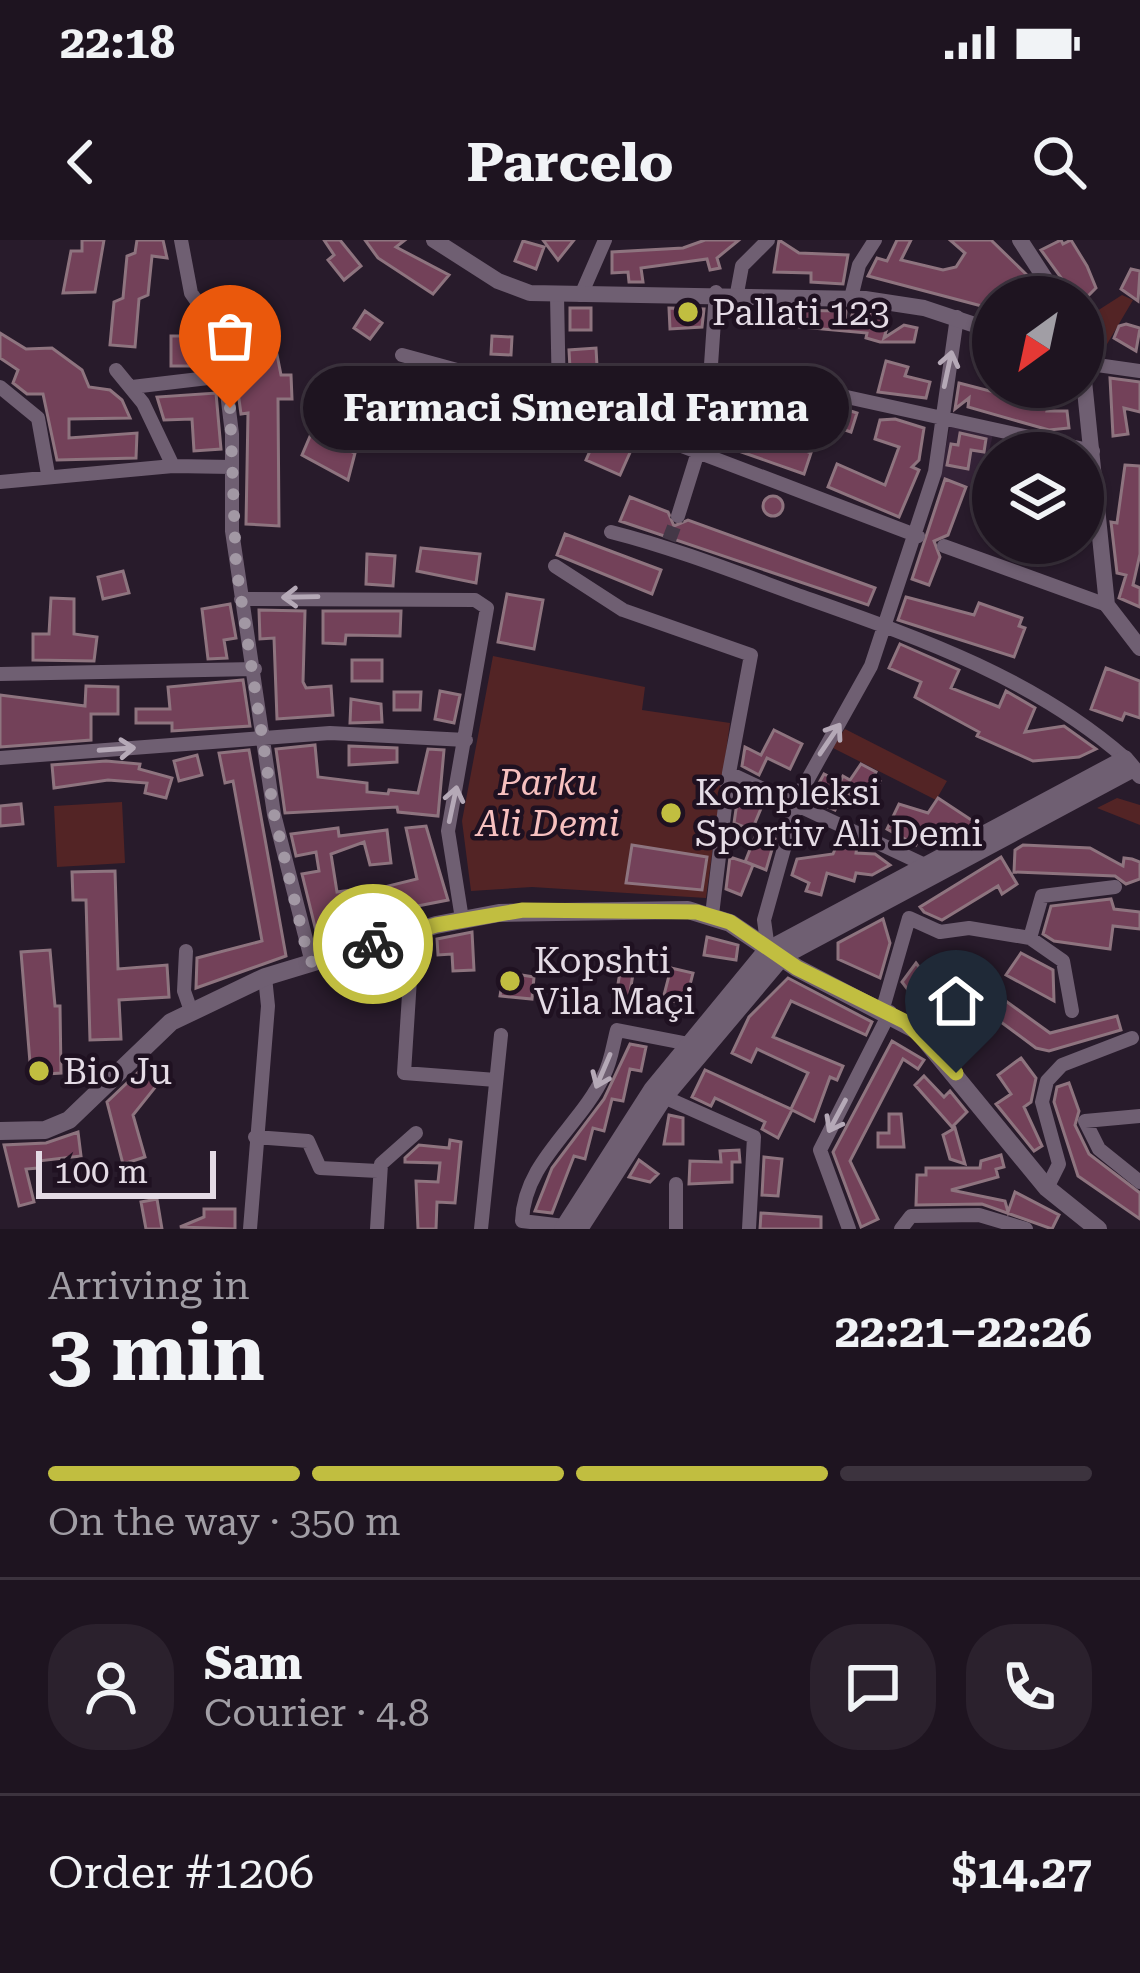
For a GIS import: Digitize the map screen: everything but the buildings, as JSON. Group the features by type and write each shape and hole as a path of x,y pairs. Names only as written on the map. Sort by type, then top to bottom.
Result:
{"main road":[{"path":"0,1130 45,1130 69,1120 190,1008 265,977 461,920 531,910 641,908 712,915 918,1031 1047,1187 1085,1225"},
{"path":"569,1228 622,1132 689,1044 774,954"},
{"path":"569,1228 774,954"}],"street":[{"path":"181,240 191,293 207,316 224,376 232,531 276,827 312,963"},
{"path":"434,240 509,286 557,295 716,292 851,298 972,323"},
{"path":"581,295 605,240"},
{"path":"737,293 742,266 769,240"},
{"path":"851,298 860,265 875,240"},
{"path":"1020,240 1043,276"},
{"path":"678,516 701,453 716,292"},
{"path":"557,295 559,399"},
{"path":"774,954 764,920 796,805 859,691 885,626 886,606 916,535 942,446 957,317"},
{"path":"402,356 559,399 916,535"},
{"path":"1104,368 1140,371"},
{"path":"116,370 132,387 173,466"},
{"path":"132,387 224,376"},
{"path":"711,379 824,392 1002,432"},
{"path":"0,387 38,418 48,474"},
{"path":"0,482 48,474 232,467"},
{"path":"611,532 668,544 885,626 1028,687 1133,768"},
{"path":"944,546 1108,605"},
{"path":"1104,564 1108,605 1140,648"},
{"path":"555,566 623,610 751,655 729,773 712,915"},
{"path":"242,599 481,602 489,616 448,831 461,920"},
{"path":"0,674 256,670"},
{"path":"0,758 389,732 466,740"},
{"path":"774,954 925,865 1133,768"},
{"path":"774,954 1133,768"},
{"path":"729,773 925,865"},
{"path":"1030,938 1042,896 1068,897 1115,887"},
{"path":"849,1229 820,1150 886,1010 909,918 940,932 969,928 1030,938 1063,961 1072,1011"},
{"path":"413,932 404,1073 496,1080"},
{"path":"186,950 184,991 190,1008"},
{"path":"250,1229 268,1006 265,977"},
{"path":"569,1228 522,1221 524,1201 555,1142 604,1075 617,1030 689,1044"},
{"path":"481,1229 501,1035"},
{"path":"1047,1187 1059,1164 1042,1102 1047,1081 1062,1065 1132,1038"},
{"path":"664,1096 754,1137 749,1229"},
{"path":"1140,1116 1085,1121 1099,1149 1140,1182"},
{"path":"377,1229 378,1171 416,1133"},
{"path":"255,1137 308,1141 320,1168 378,1171"},
{"path":"676,1184 676,1229"},
{"path":"902,1229 911,1216 955,1214 1026,1229"}],"shaded area":[{"path":"950,426 982,432 972,432 972,487 940,477"}],"green space":[{"path":"1122,295 1133,300 1104,349 1104,307"},
{"name":"Parku Ali Demi","path":"493,656 645,687 642,710 730,723 706,898 532,887 471,891 462,821"},
{"path":"845,729 947,781 936,800 831,747"},
{"path":"1117,798 1140,805 1140,825 1097,808"},
{"path":"122,802 125,863 57,867 54,806"}],"tunnel":[{"path":"669,540 678,516"}],"way so far":[{"path":"230,408 236,565 256,670 274,814 306,948 312,963 373,944"}],"place":[{"name":"Pallati 123","path":"688,312"},
{"name":"Farmaci Smerald Farma","path":"230,408"},
{"name":"Kompleksi Sportiv Ali Demi","path":"671,813"},
{"name":"Kopshti Vila Maçi","path":"510,981"},
{"name":"Bio Ju","path":"39,1071"}],"route":[{"path":"373,944 436,925 523,910 641,908 712,915 797,968 906,1022 956,1073"}]}
